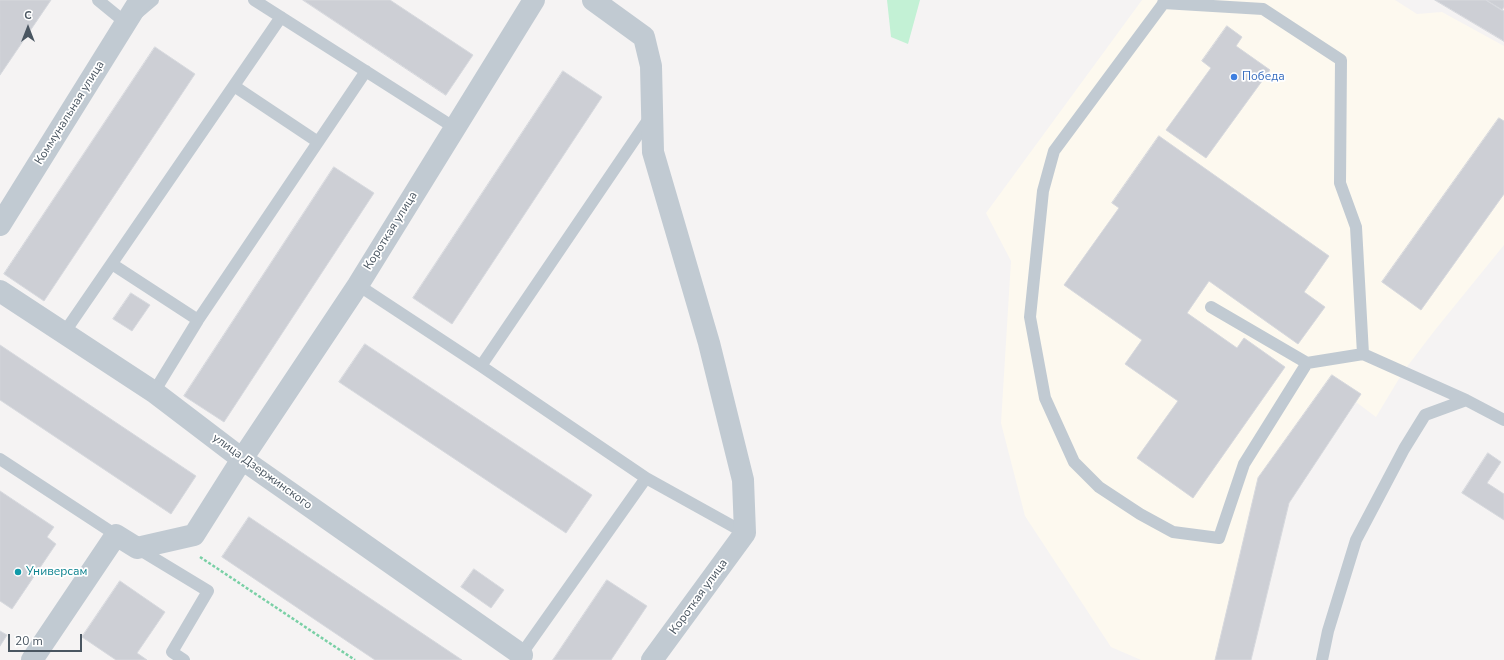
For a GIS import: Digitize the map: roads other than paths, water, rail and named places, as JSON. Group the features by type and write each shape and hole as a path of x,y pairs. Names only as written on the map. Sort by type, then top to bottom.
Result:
{"street":[{"name":"Коммунальная улица","path":"0,225 140,0"},
{"name":"Короткая улица","path":"137,548 194,535 242,459 358,285 534,0"},
{"path":"593,0 644,37 651,66 653,152 709,343 743,480 745,533"},
{"name":"улица Дзержинского","path":"0,291 154,392 242,459 520,657"},
{"name":"Короткая улица","path":"652,660 745,533"},
{"path":"32,660 116,534 137,548"}],"lane":[{"path":"98,0 126,23 153,0"},
{"path":"254,0 455,128"},
{"path":"1307,363 1244,464 1220,538 1174,532 1140,514 1099,487 1074,462 1045,398 1030,317 1043,191 1054,150 1164,2 1263,9 1341,60 1340,182 1356,227 1363,354"},
{"path":"64,333 281,17"},
{"path":"154,392 198,320 366,72"},
{"path":"234,86 318,142"},
{"path":"481,366 653,113"},
{"path":"112,264 198,320"},
{"path":"358,285 646,478 745,533"},
{"path":"1211,307 1307,363 1363,354 1466,400 1504,420"},
{"path":"1322,660 1328,631 1356,540 1404,449 1426,415 1466,400"},
{"path":"0,459 116,534"},
{"path":"520,657 646,478"},
{"path":"137,548 208,592 172,652 184,660"}],"place":[{"name":"Победа","path":"1234,77"},
{"name":"Универсам","path":"18,572"}]}
